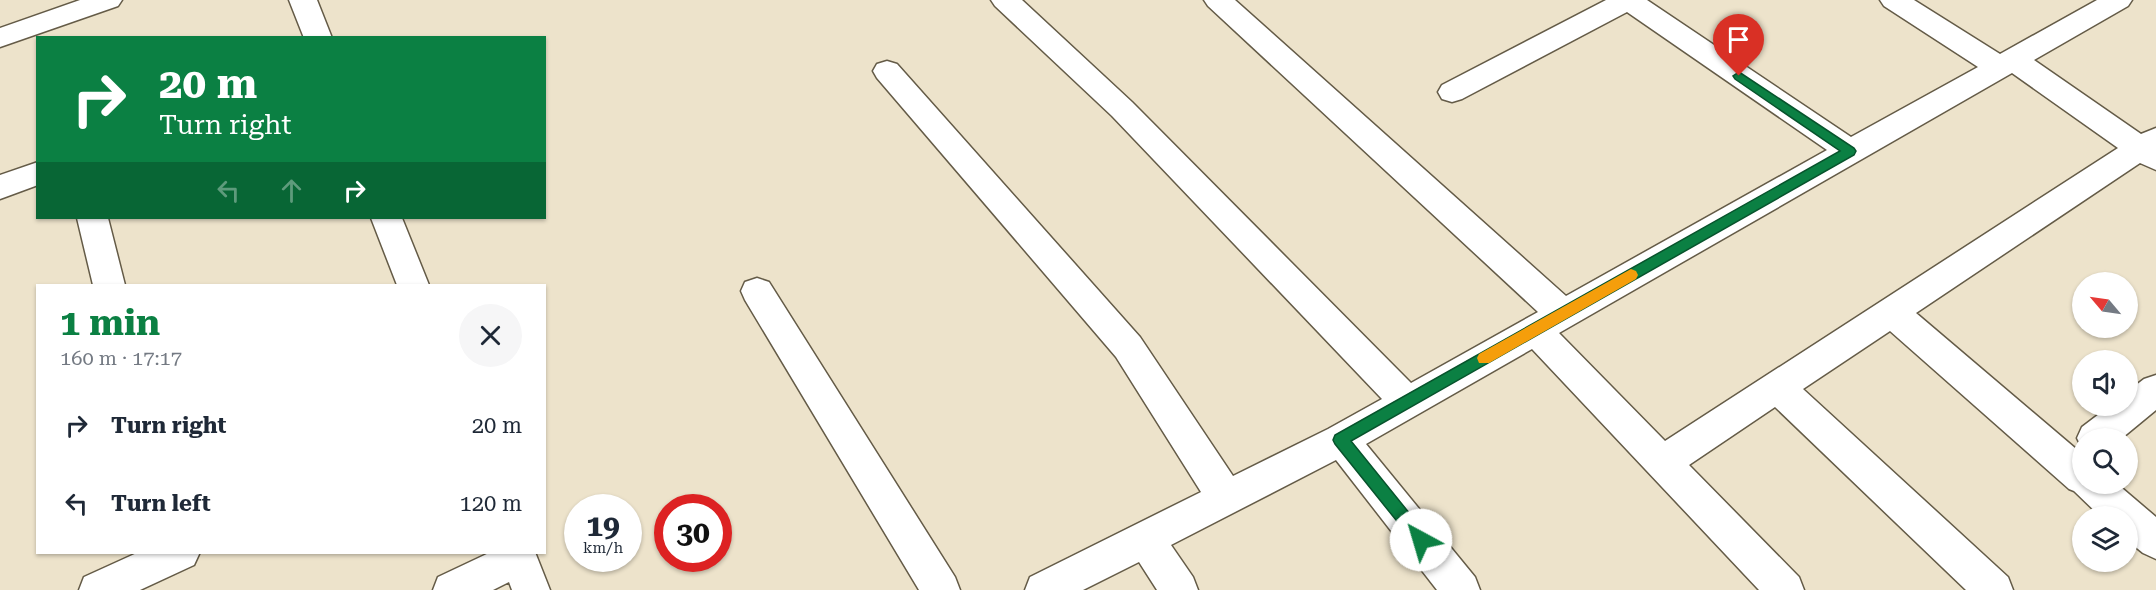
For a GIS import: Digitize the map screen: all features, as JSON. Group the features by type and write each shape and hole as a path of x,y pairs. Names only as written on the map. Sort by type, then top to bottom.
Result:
{"street":[{"path":"0,38 108,0"},
{"path":"303,0 317,36"},
{"path":"1005,0 1122,109 1407,402"},
{"path":"1218,0 1549,322 1662,463 1785,590"},
{"path":"1452,92 1628,0 1850,151"},
{"path":"1662,463 1891,312 2151,148 1894,0"},
{"path":"1044,590 1341,440 2118,0"},
{"path":"887,71 1128,347 1226,498"},
{"path":"0,187 36,174"},
{"path":"93,219 109,284"},
{"path":"387,219 413,284"},
{"path":"757,291 941,590"},
{"path":"1891,312 2072,468"},
{"path":"1777,387 1994,590"},
{"path":"2108,428 2156,390"},
{"path":"1341,440 1461,590"},
{"path":"2102,494 2115,506"},
{"path":"2138,525 2156,541"},
{"path":"1145,538 1179,590"},
{"path":"98,590 177,554"},
{"path":"452,590 522,567"}],"slow traffic":[{"path":"1484,358 1631,275"}],"route":[{"path":"1421,540 1341,440 1850,151 1739,76"}]}
